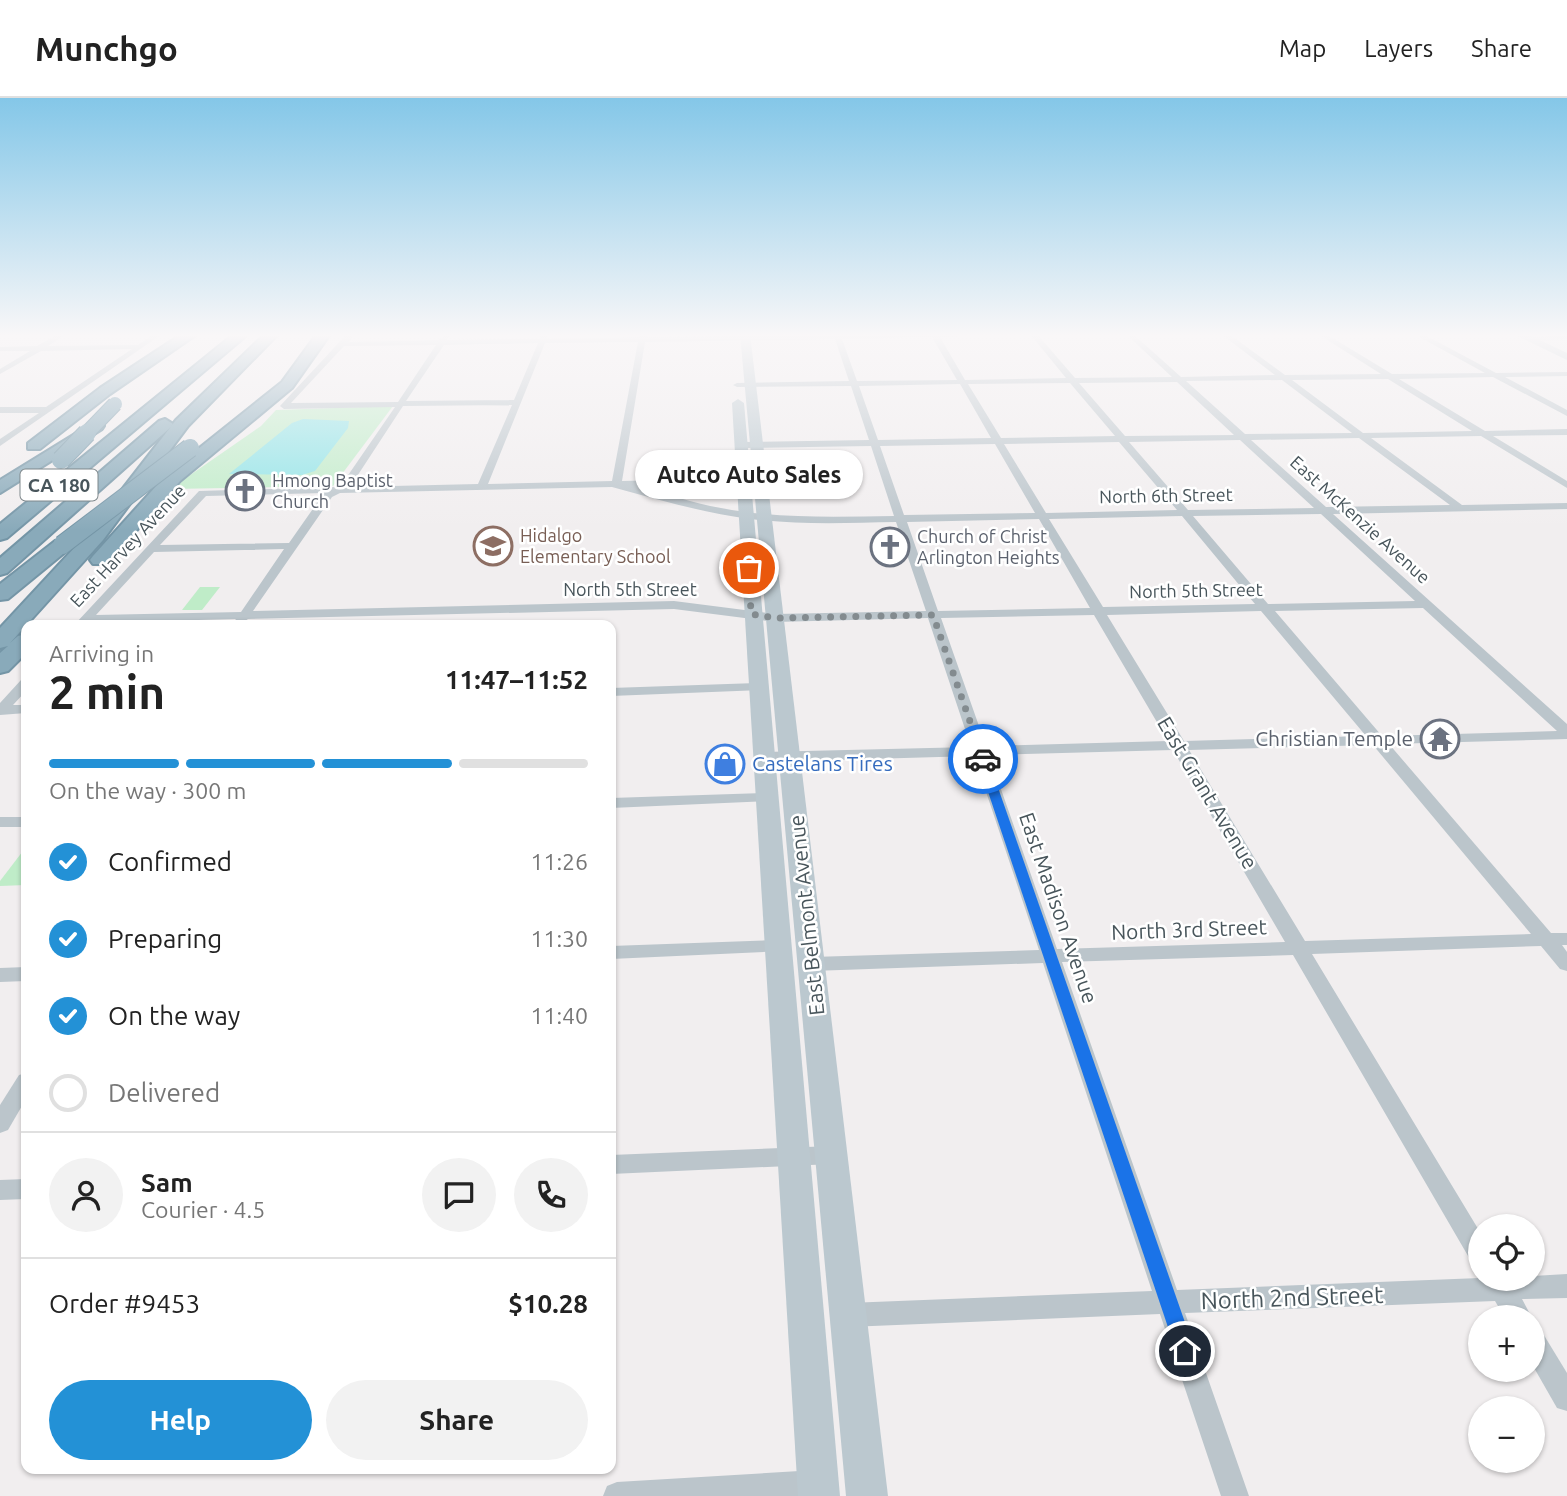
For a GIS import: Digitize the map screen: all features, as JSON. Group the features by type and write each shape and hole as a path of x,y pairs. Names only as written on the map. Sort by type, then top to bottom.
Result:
{"highway":[{"path":"0,472 93,399"},
{"path":"0,520 120,399"},
{"path":"0,488 41,459 141,399"},
{"name":"CA 180","path":"0,534 163,399"},
{"name":"CA 180","path":"0,569 197,399"},
{"path":"0,641 96,536 182,423 206,399"},
{"path":"1,593 251,399"},
{"path":"89,572 174,477 270,399"},
{"path":"0,513 55,466"},
{"path":"0,634 64,572"},
{"path":"0,666 21,646"}],"main road":[{"name":"East Belmont Avenue","path":"743,399 749,445 765,519 763,616 757,687 777,756 803,883 867,1496"},
{"name":"East Belmont Avenue","path":"749,445 744,481 746,515 763,616 777,756 766,798 819,1490"},
{"path":"766,798 780,803 786,844 803,883"}],"street":[{"path":"0,443 63,399"},
{"path":"291,399 284,407 516,402"},
{"path":"240,620 328,495 346,486 404,399"},
{"path":"482,487 517,399"},
{"path":"616,485 631,399"},
{"name":"East Madison Avenue","path":"860,399 1235,1496"},
{"name":"East Grant Avenue","path":"973,399 1468,1232"},
{"path":"1087,399 1567,964"},
{"name":"East McKenzie Avenue","path":"1201,399 1567,733"},
{"path":"1312,399 1460,508"},
{"path":"1428,399 1567,485"},
{"path":"1541,399 1567,413"},
{"path":"0,411 47,410"},
{"path":"749,445 1567,432"},
{"path":"337,490 744,481"},
{"name":"North 6th Street","path":"616,485 653,491 702,507 765,519 1567,506"},
{"name":"East Harvey Avenue","path":"85,620 203,493 337,490"},
{"path":"151,549 291,546"},
{"name":"North 5th Street","path":"240,620 674,605 763,616 1426,604"},
{"path":"502,620 505,609"},
{"path":"616,692 757,687"},
{"path":"1,710 21,688"},
{"path":"1,710 21,709"},
{"path":"777,756 1567,733"},
{"path":"616,803 766,798"},
{"path":"0,822 21,822"},
{"name":"North 3rd Street","path":"812,964 1567,939"},
{"path":"616,953 777,946"},
{"path":"0,975 21,974"},
{"path":"0,1124 21,1089"},
{"path":"616,1165 832,1155"},
{"path":"0,1190 21,1189"},
{"name":"North 2nd Street","path":"1545,1285 1567,1286"},
{"name":"North 2nd Street","path":"848,1315 1169,1303 1468,1286"},
{"path":"1545,1361 1567,1398"},
{"path":"617,1496 819,1490"}],"green space":[{"path":"393,406 333,486 170,489 261,426 276,410"},
{"path":"200,587 220,587 202,610 182,610"},
{"path":"21,854 21,885 0,886 0,881"}],"water":[{"path":"303,419 349,421 348,428 315,471 302,475 229,474 292,423"}],"way so far":[{"path":"749,568 751,614 775,618 933,615 983,759"}],"place":[{"name":"Hmong Baptist Church","path":"245,491"},
{"name":"Hidalgo Elementary School","path":"493,546"},
{"name":"Church of Christ Arlington Heights","path":"890,547"},
{"name":"Autco Auto Sales","path":"749,568"},
{"name":"Christian Temple","path":"1440,739"},
{"name":"Castelans Tires","path":"725,764"}],"route":[{"path":"983,759 1185,1351"}]}
